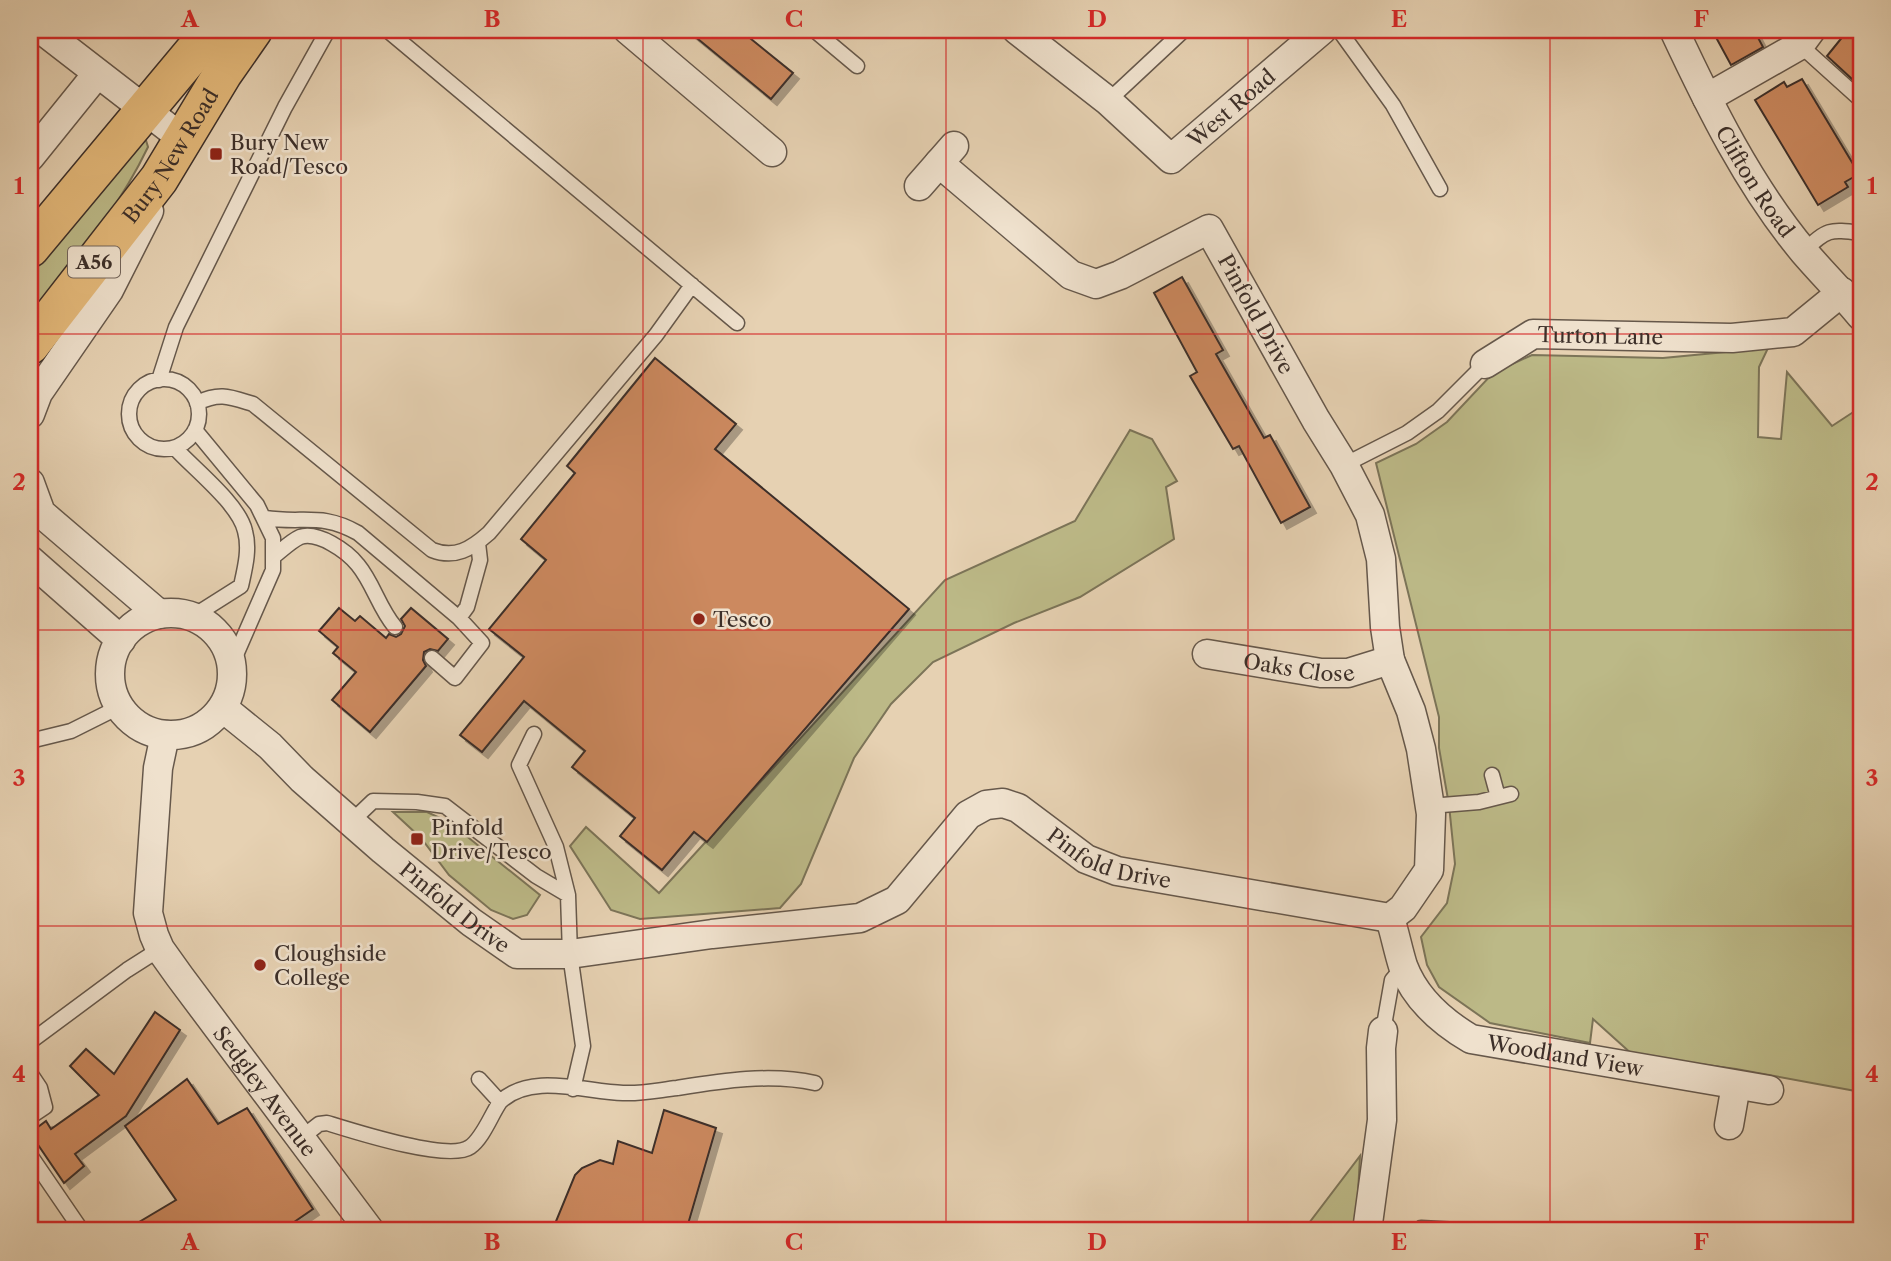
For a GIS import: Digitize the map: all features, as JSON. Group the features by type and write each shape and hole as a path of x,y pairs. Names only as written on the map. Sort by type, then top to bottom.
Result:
{"highway":[{"name":"Bury New Road","path":"30,248 212,30"},
{"name":"Bury New Road","path":"30,345 159,179 223,73 253,30"}],"street":[{"path":"42,30 183,139"},
{"path":"628,30 737,135 772,152"},
{"path":"1017,30 1108,101"},
{"name":"West Road","path":"1108,101 1171,159 1322,30"},
{"name":"Clifton Road","path":"1674,30 1706,99 1751,177 1804,251 1861,316"},
{"path":"1706,99 1801,35"},
{"path":"30,157 97,74"},
{"name":"Pinfold Drive","path":"223,708 270,746 302,779 351,822 471,922 517,954 570,954 712,934 860,918 897,900 940,845 968,815 986,805 1003,803 1018,808 1086,859 1117,871 1390,918 1404,908 1429,870 1430,806 1421,749 1411,711 1390,660 1381,559 1370,515 1209,229 1120,275 1096,284 1071,275 946,155 919,186"},
{"path":"30,414 38,393 109,290 149,212 159,179"},
{"name":"Turton Lane","path":"1485,364 1533,334 1732,338 1793,332 1842,292"},
{"path":"30,484 36,508 159,614"},
{"path":"30,560 121,640"},
{"path":"176,613 192,617 210,628 224,644 232,664 232,679 223,708 211,721 197,730 181,735 165,735 139,726 120,707 113,690 110,673 121,640 131,628 159,614 176,613"},
{"name":"Oaks Close","path":"1207,654 1240,670 1321,673 1348,673 1390,660"},
{"name":"Sedgley Avenue","path":"165,735 158,768 148,913 153,935 160,949 370,1231"},
{"name":"Woodland View","path":"1390,918 1404,967 1416,990 1447,1025 1471,1039 1769,1090"},
{"path":"1367,1231 1382,1120 1383,1031"},
{"path":"1729,1125 1736,1085"}],"lane":[{"path":"159,380 181,317 285,107 328,30"},
{"path":"387,30 737,323"},
{"path":"814,30 857,66"},
{"path":"1108,101 1182,30"},
{"path":"1339,30 1392,105 1440,189"},
{"path":"1801,35 1861,100"},
{"path":"1804,251 1825,232 1861,233"},
{"path":"197,403 211,396 226,396 253,404 432,550 457,555 489,533 656,335 692,285"},
{"name":"Turton Lane","path":"1344,465 1407,433 1438,411 1485,364"},
{"path":"159,380 179,383 191,392 197,403 199,417 195,430 190,438 175,448 149,446 137,438 131,425 129,412 132,399 141,387 159,380"},
{"path":"195,430 248,493 265,518 273,538 273,570 232,664"},
{"path":"175,448 230,503 245,530 247,559 240,586 192,617"},
{"path":"265,518 290,522 315,518 346,526 358,533 459,618 482,643 454,678 432,658"},
{"path":"273,557 300,537 332,542 358,565 386,617 395,627"},
{"path":"459,618 467,607 480,560 478,543"},
{"path":"30,741 71,731 120,707"},
{"path":"534,733 519,765 556,847 568,895 570,954 583,1046 572,1089"},
{"path":"1430,806 1479,802 1504,795 1492,775"},
{"path":"351,822 373,801 418,802 445,806 536,876 568,895"},
{"path":"30,1042 127,970 160,949"},
{"path":"1383,1031 1392,980 1404,967"},
{"path":"30,1073 40,1088 46,1107 30,1117"},
{"path":"300,1139 319,1124 327,1123 435,1151 460,1152 475,1142 500,1102 507,1095 524,1087 624,1093 760,1079 795,1078 815,1083"},
{"path":"480,1079 500,1102"},
{"path":"30,1155 82,1231"},
{"path":"1421,1231 1421,1228 1477,1231"}],"shaded area":[{"path":"145,137 148,147 123,193 30,320 30,275"},
{"path":"1768,348 1759,367 1758,437 1781,439 1787,372 1832,426 1861,407 1861,1092 1736,1069 1633,1055 1593,1019 1590,1043 1490,1023 1439,987 1427,965 1421,937 1447,903 1455,864 1449,805 1439,748 1439,717 1376,463 1416,444 1447,422 1493,373 1532,355 1663,358"},
{"path":"1130,430 1152,439 1177,481 1166,487 1174,539 1080,597 1014,623 933,662 891,704 854,758 801,884 780,908 640,919 611,910 570,846 586,827 659,893 945,580 1075,521"},
{"path":"393,812 427,812 449,822 540,895 527,915 513,919 491,910 449,875 421,838"},
{"path":"1360,1156 1356,1231 1303,1231"}],"building":[{"path":"687,30 740,30 793,73 771,99"},
{"path":"1712,30 1754,30 1763,47 1731,65"},
{"path":"1848,30 1861,30 1861,68 1852,79 1827,56"},
{"path":"1802,79 1859,174 1845,182 1848,187 1818,205 1755,100 1784,82 1787,87"},
{"path":"1182,277 1223,350 1216,354 1264,438 1270,435 1310,507 1281,523 1239,446 1233,449 1190,376 1197,372 1154,293"},
{"name":"Tesco","path":"655,358 736,424 715,449 909,609 707,842 694,832 662,870 620,836 635,818 572,767 585,751 524,701 482,752 460,735 524,657 489,629 546,560 521,539 575,473 567,466"},
{"path":"339,608 355,621 360,616 386,638 389,634 396,637 401,634 405,626 401,619 411,608 448,639 438,651 430,649 424,652 423,660 426,666 370,732 332,700 356,672 333,653 338,647 319,631"},
{"path":"155,1012 180,1030 126,1116 75,1154 84,1166 64,1183 30,1133 46,1121 51,1129 99,1095 70,1066 86,1049 114,1074"},
{"path":"187,1079 218,1124 247,1108 313,1209 281,1231 124,1231 176,1200 125,1126"},
{"path":"664,1110 716,1128 686,1231 552,1231 575,1175 582,1168 600,1160 613,1164 618,1141 652,1153"}],"place":[{"name":"Bury New Road/Tesco","path":"216,154"},
{"name":"Tesco","path":"699,619"},
{"name":"Pinfold Drive/Tesco","path":"417,839"},
{"name":"Cloughside College","path":"260,965"}]}
